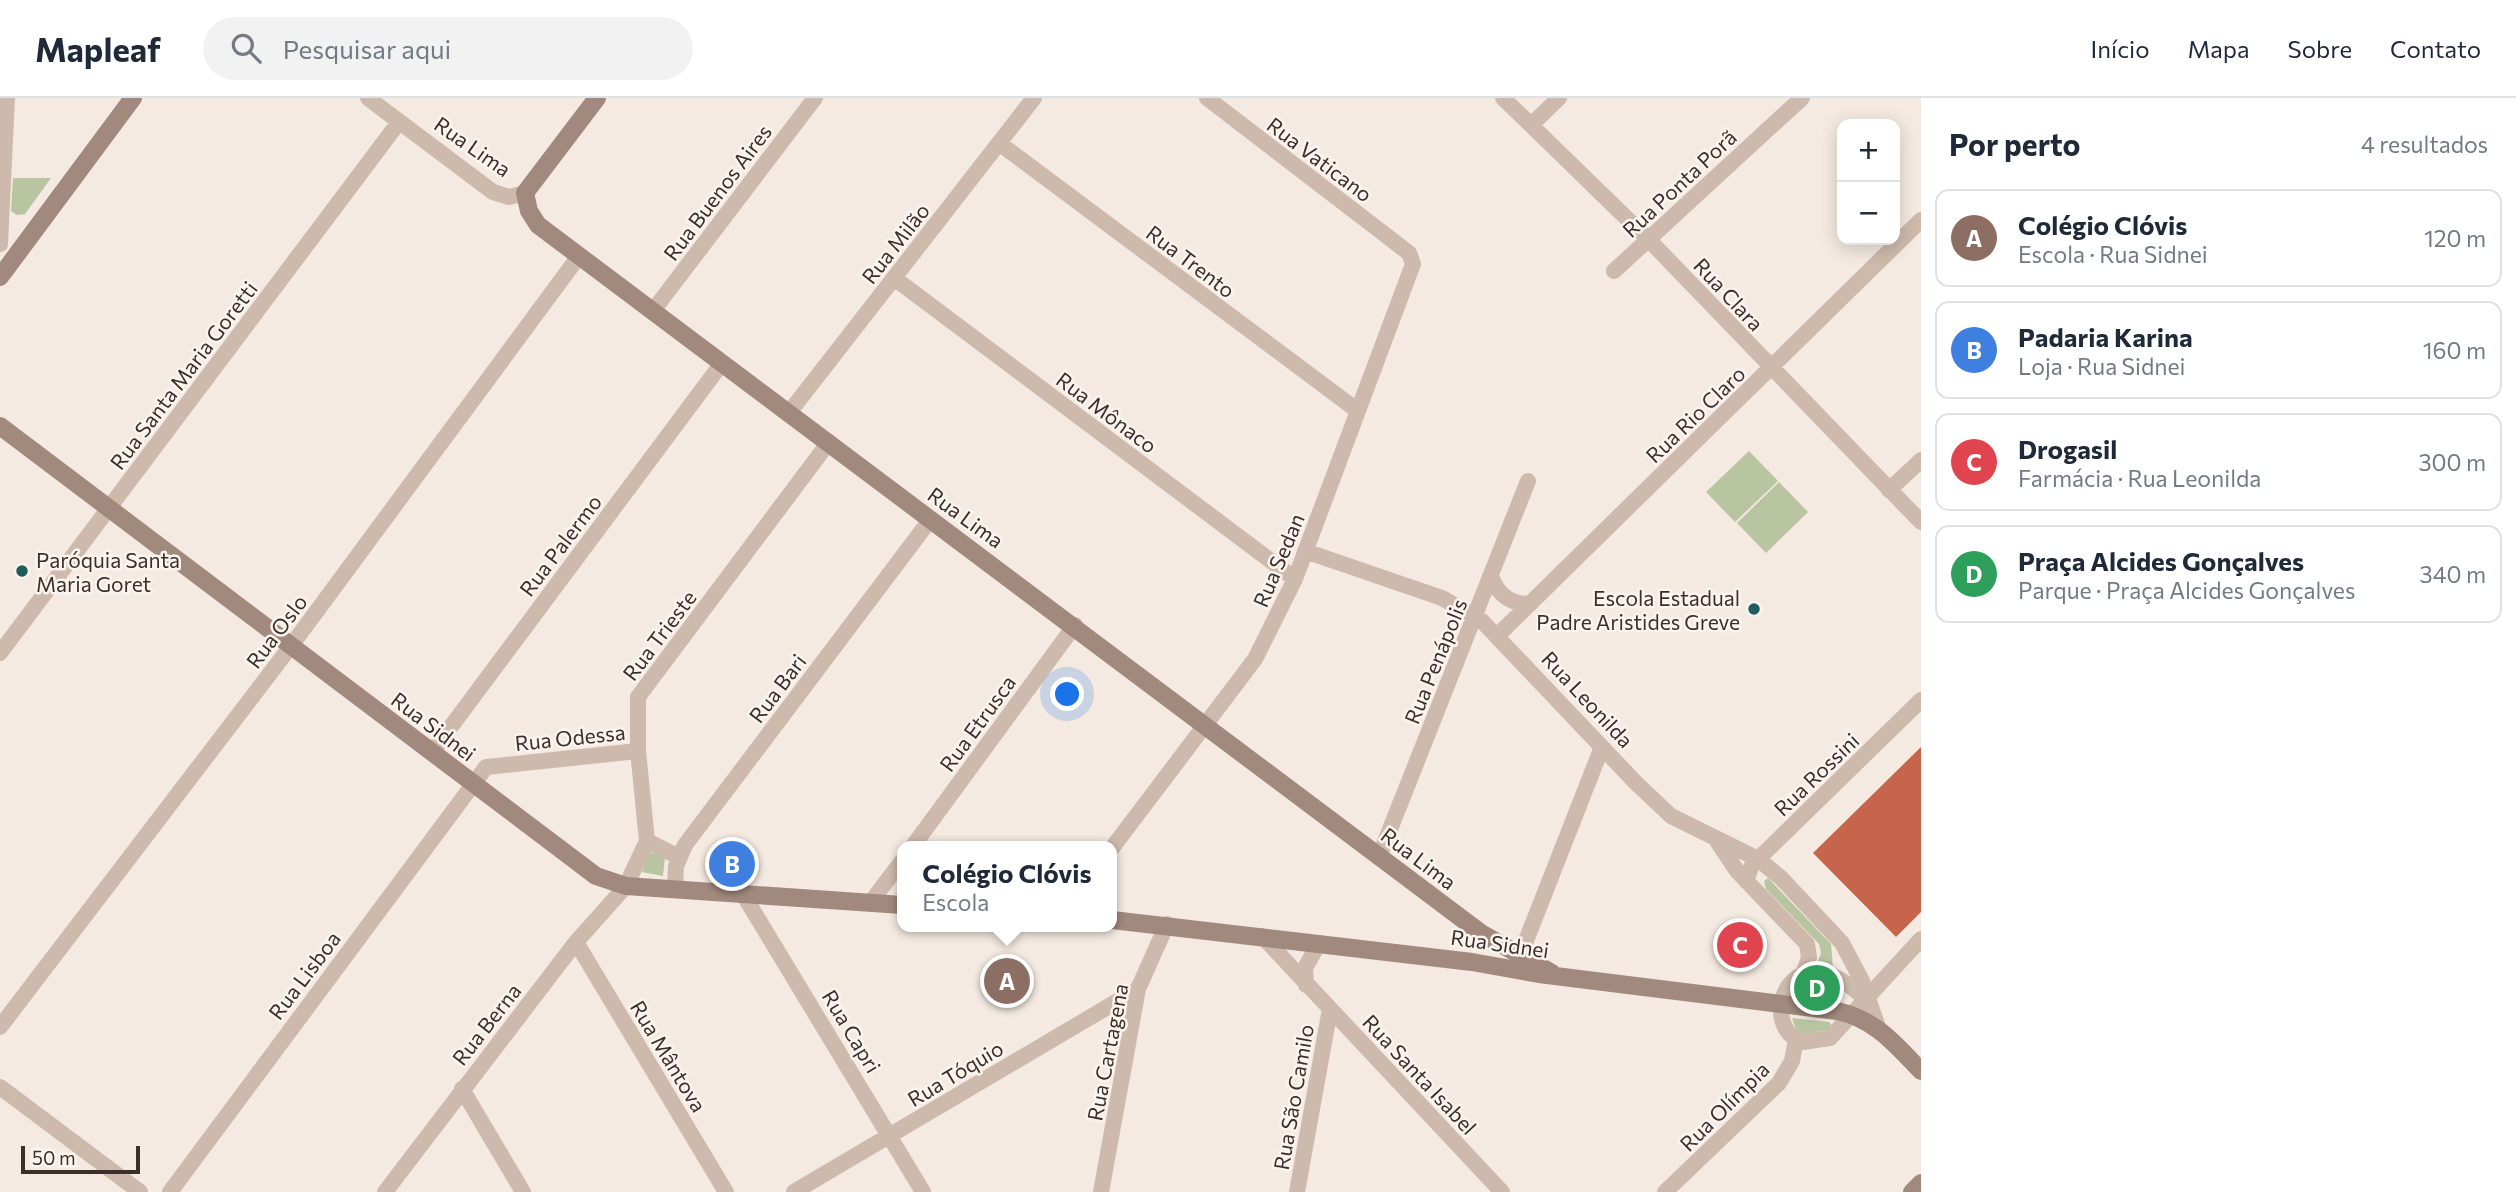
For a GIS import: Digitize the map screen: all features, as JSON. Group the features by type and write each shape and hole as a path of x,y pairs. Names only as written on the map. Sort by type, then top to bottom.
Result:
{"main road":[{"path":"0,277 133,98"},
{"path":"526,193 597,98"},
{"name":"Rua Lima","path":"526,193 529,211 538,225 652,312 1075,625 1204,727 1481,933 1519,949 1552,973"},
{"name":"Rua Sidnei","path":"0,426 584,869 626,886 897,905"},
{"name":"Rua Sidnei","path":"1117,920 1167,924 1782,1003 1853,1015 1878,1027"},
{"path":"1472,962 1482,950 1481,933"},
{"path":"1472,962 1519,949"},
{"name":"Rua Leonilda","path":"1878,1027 1921,1071"},
{"path":"1912,1192 1921,1184"}],"street":[{"path":"0,244 7,98"},
{"name":"Rua Buenos Aires","path":"652,312 814,98"},
{"name":"Rua Milão","path":"788,414 1034,98"},
{"name":"Rua Vaticano","path":"1207,98 1409,253"},
{"name":"Rua Clara","path":"1503,98 1649,240 1921,523"},
{"path":"1531,125 1559,98"},
{"name":"Rua Ponta Porã","path":"1614,271 1802,98"},
{"name":"Rua Lima","path":"377,101 399,122 494,192 509,197 526,193"},
{"name":"Rua Santa Maria Goretti","path":"0,653 399,122"},
{"name":"Rua Trento","path":"999,143 1358,411"},
{"name":"Rua Rio Claro","path":"1497,636 1921,220"},
{"name":"Rua Sedan","path":"1117,841 1261,649 1295,579 1412,269 1409,253"},
{"name":"Rua Oslo","path":"0,1027 291,646 579,256"},
{"name":"Rua Mônaco","path":"894,278 1295,579"},
{"name":"Rua Palermo","path":"432,752 722,363"},
{"name":"Rua Trieste","path":"647,841 638,751 638,697 829,442"},
{"path":"1889,490 1921,460"},
{"name":"Rua Penápolis","path":"1379,857 1528,481"},
{"name":"Rua Bari","path":"675,889 679,857 930,520"},
{"name":"Rua Leonilda","path":"1306,551 1442,598 1476,615 1671,816 1758,859 1781,878 1842,943 1862,981 1878,1027"},
{"path":"1491,576 1501,594 1520,604 1530,604"},
{"name":"Rua Etrusca","path":"917,841 1075,625"},
{"name":"Rua Rossini","path":"1746,881 1758,859 1921,700"},
{"path":"1519,949 1602,747"},
{"name":"Rua Odessa","path":"473,784 486,767 638,751"},
{"name":"Rua Lisboa","path":"170,1192 473,784"},
{"path":"626,886 647,841 679,857"},
{"name":"Rua Leonilda","path":"1717,841 1746,881 1807,944 1809,957 1804,973"},
{"path":"870,903 897,868"},
{"name":"Rua Berna","path":"385,1192 576,942 626,886"},
{"name":"Rua Capri","path":"743,894 923,1192"},
{"name":"Rua Cartagena","path":"1101,1192 1138,989 1167,924"},
{"name":"Rua Santa Isabel","path":"1262,936 1502,1192"},
{"path":"1867,1000 1827,972 1804,973 1788,988 1782,1003 1781,1021 1786,1033 1796,1040 1809,1043 1830,1038 1867,1000 1893,966 1921,939"},
{"name":"Rua Mântova","path":"576,942 726,1192"},
{"path":"1306,985 1305,968 1319,943"},
{"name":"Rua Tóquio","path":"794,1192 1138,989"},
{"name":"Rua São Camilo","path":"1297,1192 1330,1009"},
{"name":"Rua Olímpia","path":"1665,1192 1779,1083 1792,1061 1796,1040"},
{"path":"0,1087 140,1192"},
{"path":"462,1089 523,1192"}],"green space":[{"path":"13,178 51,178 25,214 17,215 11,211"},
{"path":"1749,451 1778,481 1735,522 1706,492"},
{"path":"1779,482 1808,512 1766,553 1737,523"},
{"path":"649,852 665,857 663,876 642,872"},
{"path":"1768,878 1831,944 1833,968 1817,964 1821,953 1819,944 1766,889 1764,881"},
{"path":"1809,978 1833,985 1840,999 1797,996 1796,989"},
{"path":"1792,1018 1831,1024 1828,1030 1803,1034 1796,1030"}],"building":[{"path":"1921,747 1921,912 1896,937 1813,853"}],"place":[{"name":"Paróquia Santa Maria Goret","path":"22,571"},
{"name":"Escola Estadual Padre Aristides Greve","path":"1754,609"},
{"name":"Padaria Karina","path":"732,864"},
{"name":"Drogasil","path":"1740,945"},
{"name":"Colégio Clóvis","path":"1007,981"},
{"name":"Praça Alcides Gonçalves","path":"1817,988"}]}
